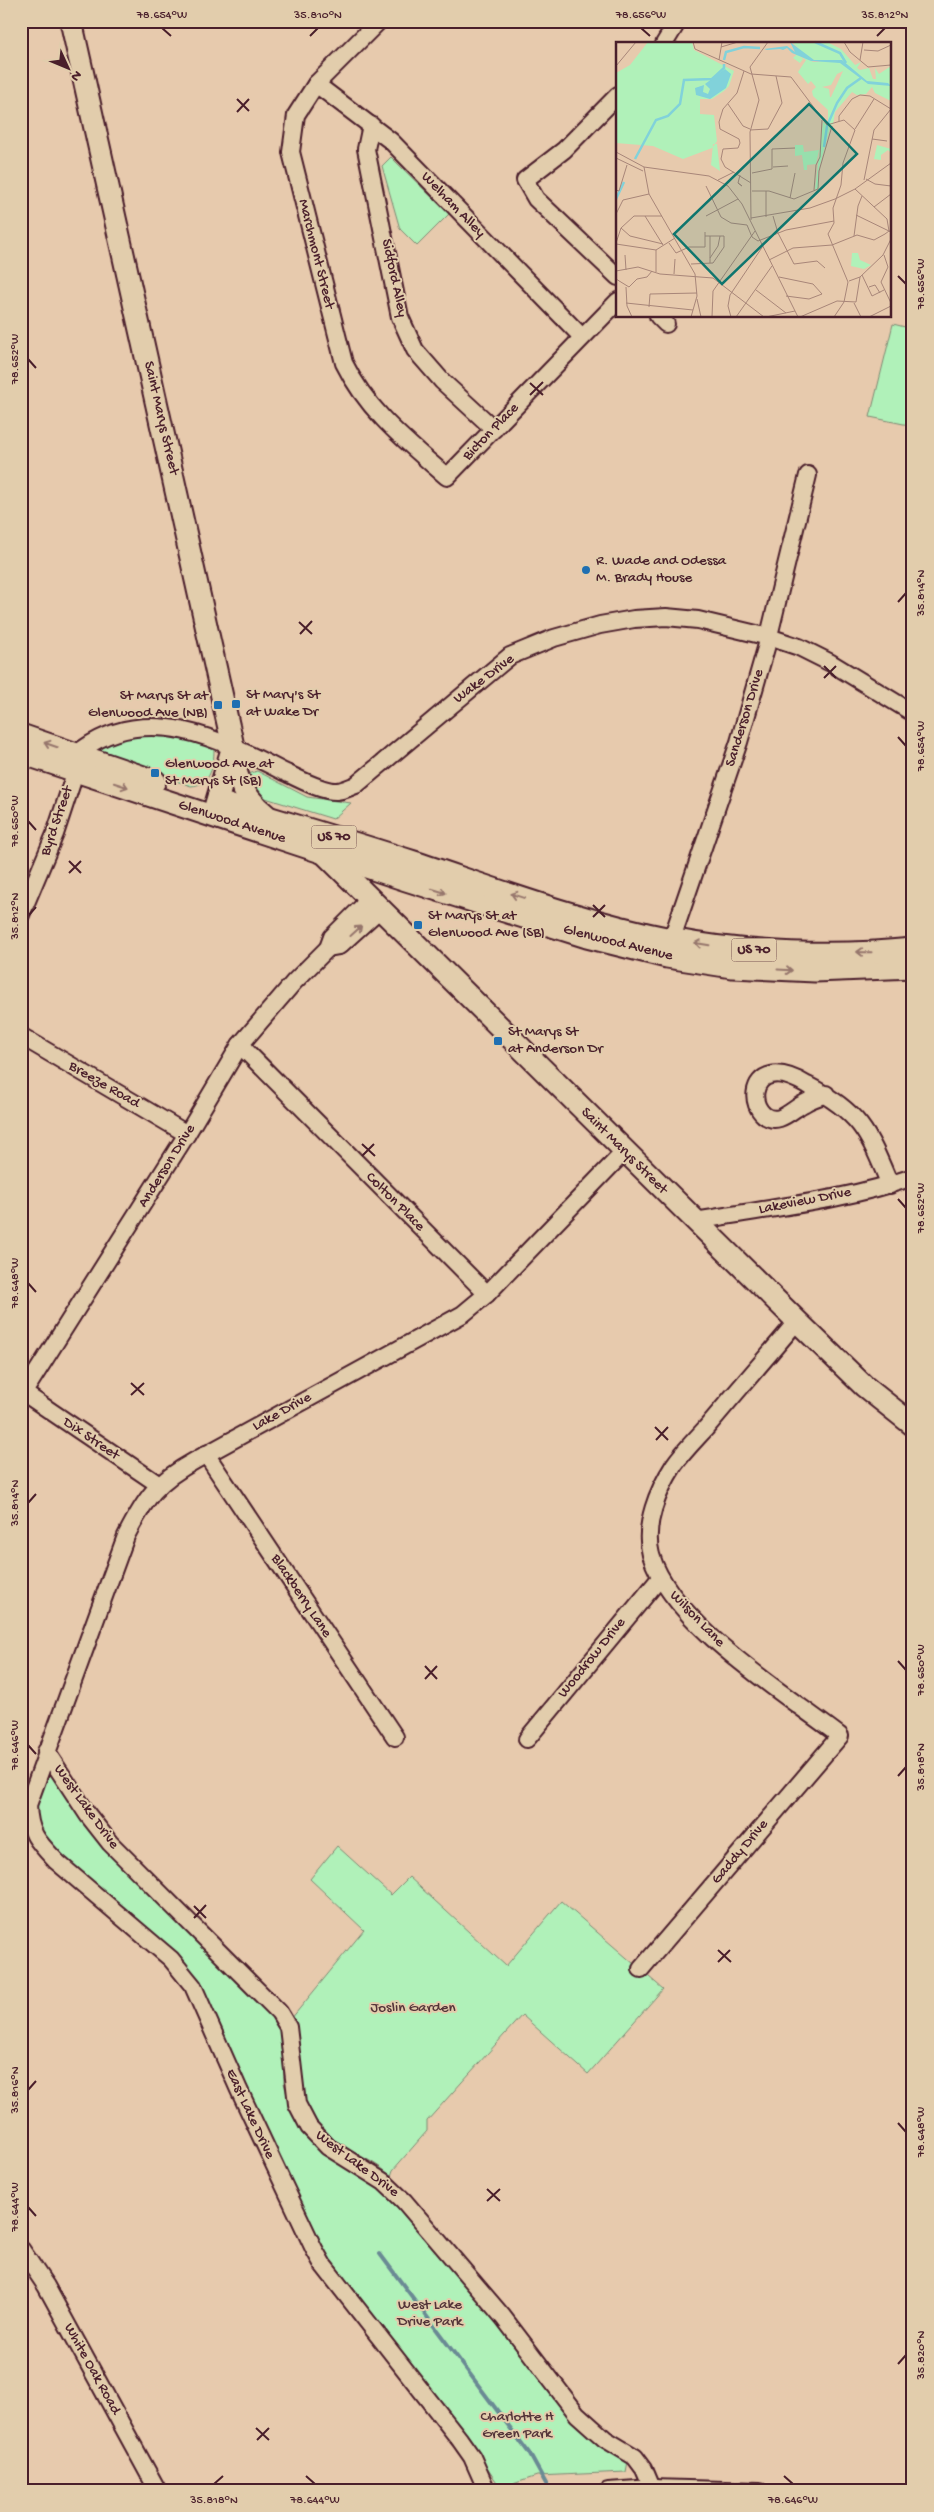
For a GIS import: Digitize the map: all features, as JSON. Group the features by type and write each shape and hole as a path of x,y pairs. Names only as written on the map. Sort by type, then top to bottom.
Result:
{"main road":[{"name":"Saint Marys Street","path":"71,21 233,746 215,808"},
{"name":"Glenwood Avenue","path":"21,735 77,762 215,808 322,852 387,864"},
{"path":"233,746 234,765 244,791 251,801 269,817"},
{"name":"Glenwood Avenue","path":"21,753 77,762"},
{"name":"Glenwood Avenue","path":"215,808 269,817 387,864 587,937 669,948 877,953 913,949"},
{"name":"Saint Marys Street","path":"322,852 624,1152 864,1386 913,1425"},
{"path":"374,903 387,864"},
{"name":"Glenwood Avenue","path":"669,948 732,967 815,971 913,967"}],"street":[{"name":"Marchmont Street","path":"379,21 316,84 296,115 291,152 344,363 356,387 376,412 447,477"},
{"path":"665,42 678,21"},
{"name":"Welham Alley","path":"316,84 391,141 582,337"},
{"path":"616,97 564,150 525,180 536,199 616,276"},
{"name":"Sidford Alley","path":"371,125 366,149 400,317 415,350 442,381 494,429"},
{"name":"Bicton Place","path":"447,477 616,303"},
{"name":"Sanderson Drive","path":"669,948 738,742 769,637 808,475"},
{"name":"Wake Drive","path":"77,762 86,747 115,733 150,727 191,731 233,746 309,784 337,791 356,785 510,656 554,638 600,625 666,617 698,620 769,637 799,647 831,663 913,713"},
{"name":"Byrd Street","path":"21,915 55,834 77,762"},
{"name":"Anderson Drive","path":"22,1395 187,1134 240,1046 294,982 328,948 340,946 374,903"},
{"name":"Breeze Road","path":"21,1036 187,1134"},
{"name":"Colton Place","path":"240,1046 487,1294"},
{"path":"826,1094 851,1112 872,1143 890,1185"},
{"name":"Lake Drive","path":"46,1751 126,1536 143,1503 158,1484 174,1472 206,1454 463,1314 487,1294 624,1152"},
{"name":"Lakeview Drive","path":"695,1221 890,1185 913,1177"},
{"name":"Wilson Lane","path":"797,1321 674,1465 658,1495 649,1524 651,1553 660,1578 680,1604 706,1632 840,1736"},
{"name":"Dix Street","path":"22,1395 158,1484"},
{"name":"Blackberry Lane","path":"206,1454 395,1737"},
{"name":"Woodrow Drive","path":"527,1739 660,1578"},
{"name":"Gaddy Drive","path":"641,1969 840,1736"},
{"name":"West Lake Drive","path":"46,1751 88,1815 110,1843 279,2012 288,2027 297,2104 309,2127 328,2147 384,2182 404,2201 503,2317 577,2414 605,2439 635,2458 644,2469 652,2488"},
{"name":"East Lake Drive","path":"46,1751 28,1805 31,1832 58,1862 171,1959 193,1986 239,2090 323,2265 460,2440 472,2457 487,2491"},
{"name":"White Oak Road","path":"21,2249 46,2286 158,2491"},
{"path":"608,2491 652,2488 760,2491"}],"green space":[{"path":"391,157 449,214 417,246 400,229 382,166"},
{"path":"893,324 913,329 913,426 870,417"},
{"path":"141,734 181,735 214,749 212,767 207,778 198,785 191,786 98,755 95,747"},
{"path":"257,771 307,797 351,803 333,819 259,796 246,775"},
{"name":"West Lake Drive Park","path":"54,1775 276,2020 282,2035 284,2083 289,2103 302,2131 321,2149 383,2188 493,2317 529,2363 628,2461 626,2472 537,2476 501,2488 429,2386 327,2255 163,1943 39,1835 32,1823 43,1776"},
{"name":"Joslin Garden","path":"337,1846 391,1895 409,1877 506,1966 561,1901 663,1989 588,2074 522,2015 427,2121 427,2131 393,2170 391,2176 377,2165 330,2138 318,2126 309,2113 303,2099 296,2068 291,2019 364,1930 310,1879"}],"waterway":[{"path":"380,2254 529,2453 550,2491"}],"place":[{"name":"R. Wade and Odessa M. Brady House","path":"586,570"},
{"name":"St Mary's St at Wake Dr","path":"236,704"},
{"name":"St Marys St at Glenwood Ave (NB)","path":"218,705"},
{"name":"Glenwood Ave at St Marys St (SB)","path":"155,773"},
{"name":"St Marys St at Glenwood Ave (SB)","path":"418,925"},
{"name":"St Marys St at Anderson Dr","path":"498,1041"}],"park label":[{"name":"Charlotte H Green Park","path":"517,2426"}]}
